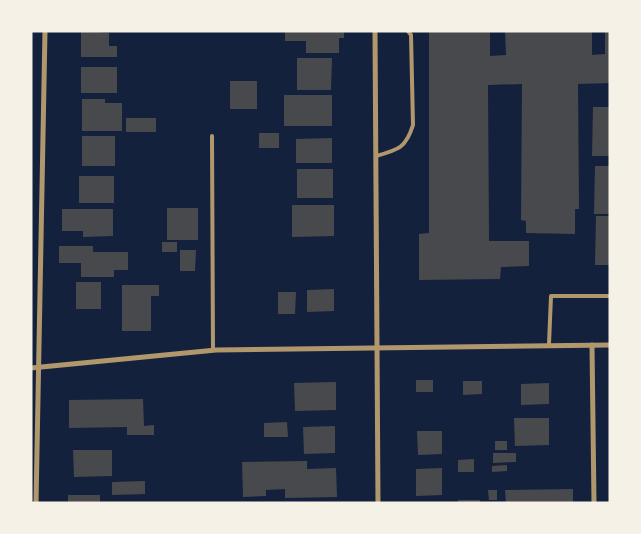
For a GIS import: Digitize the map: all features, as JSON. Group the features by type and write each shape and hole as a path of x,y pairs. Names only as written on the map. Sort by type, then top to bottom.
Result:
{"street":[{"path":"36,503 45,31"},
{"path":"374,31 378,503"},
{"path":"31,368 213,350 376,349 549,344 610,345"},
{"path":"592,344 594,503"}],"lane":[{"path":"376,156 398,150 409,138 413,125 410,35 408,31"},
{"path":"212,136 213,350"},
{"path":"549,344 551,296 610,296"}],"building":[{"path":"81,31 109,33 109,46 117,46 117,57 81,57"},
{"path":"285,31 344,31 344,38 339,38 339,53 306,53 306,41 285,41"},
{"path":"429,31 490,31 490,56 506,55 505,31 592,31 592,55 605,54 605,31 610,31 610,83 578,84 579,209 575,209 575,234 526,233 526,221 521,220 522,84 488,85 489,241 529,241 529,266 501,267 500,279 419,280 419,234 429,233"},
{"path":"297,58 332,58 331,90 297,90"},
{"path":"81,67 117,67 117,93 81,93"},
{"path":"230,81 257,81 257,109 230,109"},
{"path":"284,95 332,95 332,126 284,126"},
{"path":"82,99 105,99 105,103 122,103 122,131 82,131"},
{"path":"593,107 610,107 610,156 592,156"},
{"path":"126,118 156,118 156,132 126,132"},
{"path":"259,133 279,133 279,148 259,148"},
{"path":"82,136 115,136 115,166 82,166"},
{"path":"332,138 332,163 296,163 296,139"},
{"path":"595,166 610,166 610,214 594,214"},
{"path":"297,169 333,169 333,198 297,198"},
{"path":"79,176 114,176 114,203 79,203"},
{"path":"292,205 334,205 334,236 292,237"},
{"path":"167,208 198,208 198,240 167,240"},
{"path":"62,209 113,209 113,236 83,237 83,231 62,231"},
{"path":"596,216 610,216 610,265 595,265"},
{"path":"162,242 177,242 177,252 162,252"},
{"path":"59,246 93,246 93,252 128,252 128,270 114,270 114,277 81,277 81,263 59,263"},
{"path":"180,250 196,250 195,271 180,271"},
{"path":"76,282 101,282 101,309 76,309"},
{"path":"122,285 159,285 159,296 151,296 151,331 122,331"},
{"path":"334,289 334,311 307,312 307,290"},
{"path":"278,292 296,292 295,314 278,314"},
{"path":"416,380 433,380 433,392 416,392"},
{"path":"463,381 482,381 482,394 463,395"},
{"path":"336,382 336,410 295,411 294,383"},
{"path":"549,383 549,404 521,405 521,384"},
{"path":"143,399 144,426 154,425 154,435 127,435 127,427 69,428 69,400"},
{"path":"514,418 549,418 549,445 515,446"},
{"path":"287,422 288,437 264,437 264,423"},
{"path":"335,426 335,453 304,454 303,427"},
{"path":"417,431 442,431 442,454 418,455"},
{"path":"495,441 507,441 507,450 495,450"},
{"path":"73,450 112,450 112,476 74,477"},
{"path":"493,453 516,453 516,462 493,463"},
{"path":"474,459 474,472 458,472 458,460"},
{"path":"307,461 307,469 336,468 337,497 285,498 285,489 266,490 266,496 243,497 242,462"},
{"path":"507,465 507,471 492,472 492,466"},
{"path":"442,468 442,495 416,496 416,469"},
{"path":"145,481 145,494 112,495 112,482"},
{"path":"573,489 573,503 506,503 505,490"},
{"path":"488,490 497,490 497,500 489,500"},
{"path":"68,495 100,495 100,503 68,503"},
{"path":"458,500 480,500 480,503 458,503"}]}
